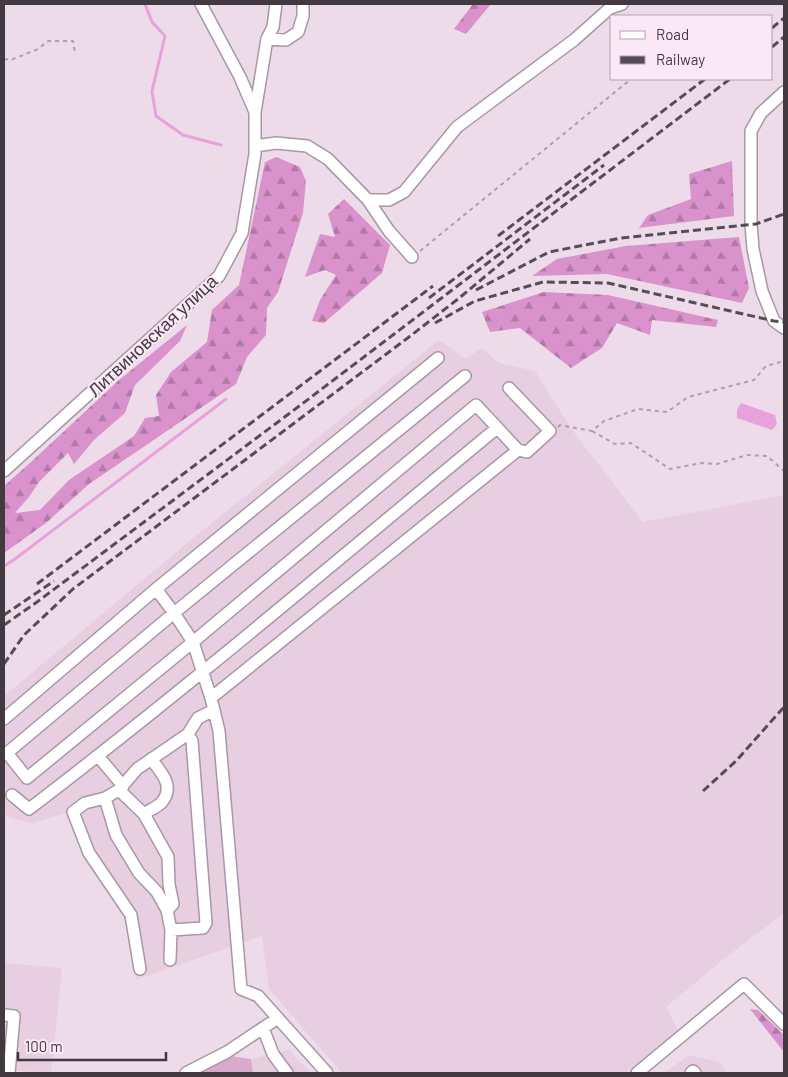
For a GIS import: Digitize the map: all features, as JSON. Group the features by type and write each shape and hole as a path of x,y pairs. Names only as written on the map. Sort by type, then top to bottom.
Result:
{"street":[{"name":"Литвиновская улица","path":"4,471 220,276 242,233 255,154 255,112 240,77 201,4"},
{"path":"255,112 267,39 273,27 276,4"},
{"path":"267,39 286,40 298,32 303,4"},
{"path":"368,200 389,200 404,192 457,127 574,40 610,8 622,4"},
{"path":"784,92 760,113 751,131 751,224 753,249 762,291 774,321 784,328"},
{"path":"255,146 276,143 307,146 328,159 368,200 389,231 412,257"},
{"path":"4,718 156,589 438,358"},
{"path":"465,376 174,613 7,753 27,778 476,405 518,450 527,452 550,431 509,388"},
{"path":"12,795 29,809 203,672 497,428"},
{"path":"140,969 130,915 89,853 73,812 85,803 105,798 121,788 137,769 188,734 198,718 212,704 518,450"},
{"path":"156,589 193,642 219,730 241,989 258,996 327,1073"},
{"path":"171,930 203,928 206,923 192,741 188,734"},
{"path":"98,756 121,788 144,814 168,857 169,884 173,904 167,910"},
{"path":"144,814 161,803 167,791 166,779 151,759"},
{"path":"105,798 116,835 139,872 157,892 167,910 171,930 170,960"},
{"path":"157,892 169,884"},
{"path":"637,1073 744,984 784,1024"},
{"path":"4,1015 14,1016 10,1073"},
{"path":"186,1073 227,1052 278,1018"},
{"path":"263,1028 273,1054 287,1073"},
{"path":"691,1073 693,1071 695,1073"}],"path":[{"path":"4,59 11,60 38,49 48,41 73,42 75,53"},
{"path":"412,257 630,80"},
{"path":"592,431 604,421 638,409 667,412 688,397 754,380 766,366 784,361"},
{"path":"550,431 560,425 592,431 614,444 631,443 670,469 702,463 717,464 747,455 767,456 784,471"}],"shaded area":[{"path":"439,340 466,359 481,348 499,363 535,371 572,430 643,522 784,495 784,913 725,958 666,1007 678,1030 625,1073 342,1073 269,989 262,936 136,980 129,909 66,813 32,823 9,818 4,812 4,696 192,539"},
{"path":"741,403 775,415 777,424 772,430 737,418 737,410"},
{"path":"4,963 62,968 51,1073 4,1070"},
{"path":"289,1050 311,1073 253,1073 251,1059"},
{"path":"689,1055 719,1062 727,1073 664,1073"},
{"path":"231,1056 251,1059 253,1073 200,1073"}],"green space":[{"path":"473,4 491,4 466,34 454,29"},
{"path":"276,157 300,167 306,181 303,213 278,292 267,308 266,335 247,357 236,384 89,484 46,523 4,553 4,486 119,380 187,325 180,341 135,385 125,413 94,440 74,464 68,453 39,482 15,513 40,510 69,480 134,436 145,418 159,416 156,395 171,372 207,342 212,310 239,285 265,162"},
{"path":"732,161 734,216 639,228 648,215 691,199 689,174"},
{"path":"344,199 390,245 382,273 324,323 312,321 320,300 336,275 325,270 305,277 320,234 335,237 328,214"},
{"path":"739,237 749,288 742,303 607,274 532,276 557,259 626,246"},
{"path":"544,292 608,295 718,320 716,327 652,320 650,335 617,323 602,348 571,368 520,328 490,332 482,312"},
{"path":"750,1009 758,1010 784,1035 784,1052"}],"waterway":[{"path":"145,4 152,22 165,36 152,91 156,116 183,135 221,145"},
{"path":"4,566 226,399"}],"railway":[{"path":"773,27 784,18"},
{"path":"773,46 784,37"},
{"path":"498,236 704,80"},
{"path":"4,625 302,404 729,80"},
{"path":"429,298 604,165"},
{"path":"476,290 549,252 621,238 756,224 784,214"},
{"path":"4,664 24,635 73,589 409,337 530,239"},
{"path":"435,323 475,301 543,282 608,283 784,322"},
{"path":"37,584 433,286"},
{"path":"4,615 54,581"},
{"path":"703,791 736,761 784,707"}]}
